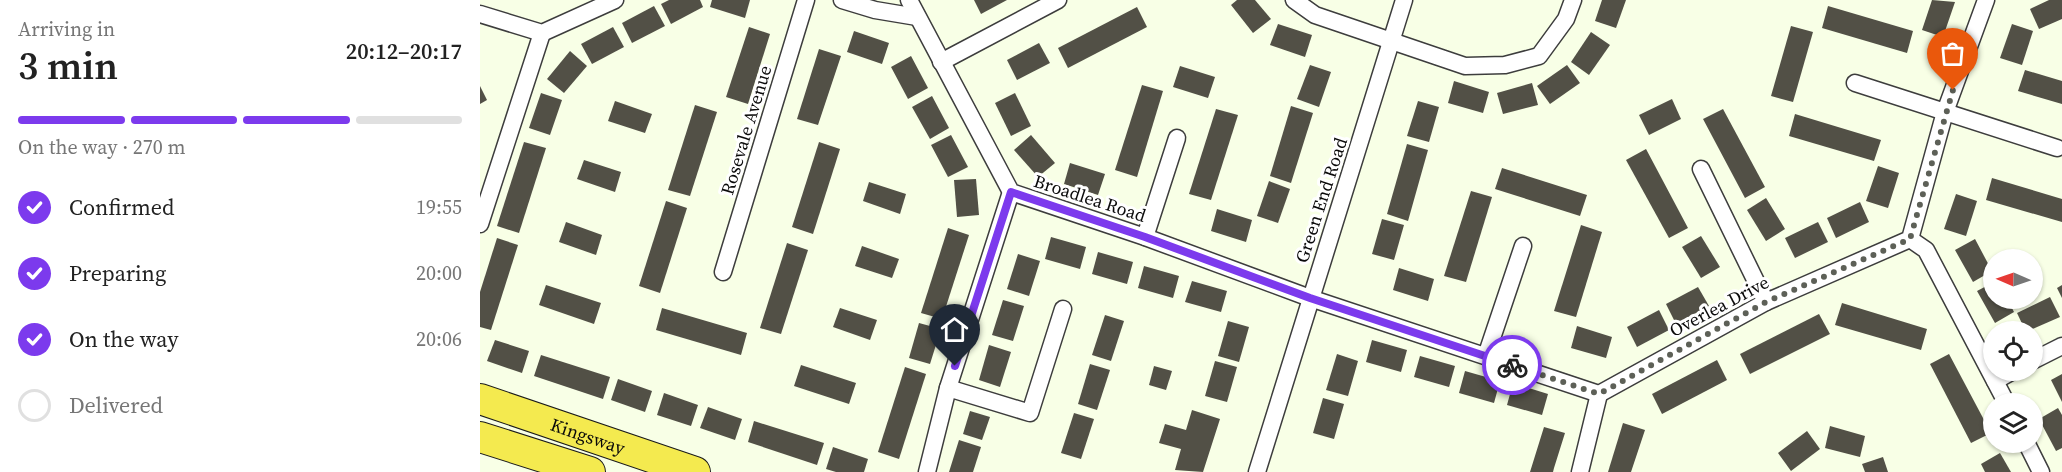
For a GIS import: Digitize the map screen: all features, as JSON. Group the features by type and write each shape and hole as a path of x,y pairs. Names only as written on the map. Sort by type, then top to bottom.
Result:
{"highway":[{"name":"Kingsway","path":"480,399 695,472"},
{"name":"Kingsway","path":"480,437 590,472"}],"street":[{"path":"480,14 542,33 615,0"},
{"name":"Rosevale Avenue","path":"723,272 806,0"},
{"path":"842,0 875,10 917,17"},
{"name":"Broadlea Road","path":"909,0 1011,192 1145,237 1310,298"},
{"path":"941,62 1058,0"},
{"path":"1294,0 1315,15 1391,43 1465,66 1505,64 1539,56 1566,20 1573,0"},
{"name":"Green End Road","path":"1257,472 1404,0"},
{"path":"1983,358 1926,250 1910,239 1945,112 1988,0"},
{"path":"480,224 542,33"},
{"path":"1855,83 2057,148"},
{"path":"1145,237 1177,138"},
{"path":"1701,169 1766,302"},
{"path":"927,472 948,388 1011,192"},
{"name":"Overlea Drive","path":"1599,394 1766,302 1910,239"},
{"path":"1486,356 1522,246"},
{"path":"1310,298 1599,394 1580,472"},
{"path":"948,388 1030,413 1063,309"},
{"path":"2043,356 2062,346"},
{"path":"1995,381 2001,393"},
{"path":"2032,453 2041,472"}],"building":[{"path":"669,0 700,0 703,7 671,24 661,4"},
{"path":"712,0 750,0 745,18 710,7"},
{"path":"974,0 1007,0 981,14"},
{"path":"1237,0 1255,0 1271,19 1253,33 1231,5"},
{"path":"1602,0 1626,0 1616,28 1595,21"},
{"path":"1932,0 1955,2 1943,37 1922,30"},
{"path":"2049,0 2062,0 2062,19 2039,29 2030,9"},
{"path":"654,6 665,26 632,43 622,23"},
{"path":"1828,6 1913,31 1907,53 1822,28"},
{"path":"1137,7 1147,27 1068,68 1058,48"},
{"path":"1278,24 1312,35 1305,57 1270,45"},
{"path":"2012,24 2033,31 2022,65 2000,58"},
{"path":"1791,26 1813,32 1793,102 1771,96"},
{"path":"613,27 624,47 592,64 581,44"},
{"path":"749,27 770,34 748,104 726,97"},
{"path":"854,31 889,43 882,64 847,52"},
{"path":"1591,32 1610,45 1589,75 1571,62"},
{"path":"1039,43 1050,63 1017,80 1007,60"},
{"path":"819,49 841,56 818,125 797,119"},
{"path":"570,51 587,66 564,93 547,79"},
{"path":"911,56 928,88 908,99 891,67"},
{"path":"1310,65 1331,72 1319,107 1297,99"},
{"path":"1567,65 1580,83 1550,104 1537,86"},
{"path":"1180,66 1215,77 1208,98 1173,87"},
{"path":"2025,70 2062,81 2062,104 2018,91"},
{"path":"1454,81 1489,92 1483,113 1448,103"},
{"path":"1532,83 1538,105 1503,114 1497,93"},
{"path":"1142,85 1163,91 1137,177 1115,170"},
{"path":"480,86 487,100 480,104"},
{"path":"541,93 562,100 550,135 529,128"},
{"path":"1015,93 1031,126 1011,136 995,103"},
{"path":"932,96 949,128 930,139 912,107"},
{"path":"1672,99 1681,119 1649,135 1639,115"},
{"path":"615,101 652,114 645,133 608,121"},
{"path":"1418,101 1439,107 1429,142 1407,136"},
{"path":"695,105 717,112 690,196 668,190"},
{"path":"1291,106 1313,113 1291,183 1270,176"},
{"path":"1216,109 1238,115 1211,200 1189,194"},
{"path":"1723,109 1765,187 1745,198 1703,119"},
{"path":"1795,114 1881,140 1874,161 1789,136"},
{"path":"951,135 968,167 948,177 931,145"},
{"path":"1031,135 1055,163 1038,177 1014,150"},
{"path":"524,142 546,148 519,233 497,226"},
{"path":"819,142 840,149 813,234 792,227"},
{"path":"1407,144 1428,150 1408,221 1387,214"},
{"path":"1646,149 1688,228 1669,238 1626,160"},
{"path":"584,160 621,172 615,192 577,179"},
{"path":"1070,163 1105,174 1098,195 1064,184"},
{"path":"1878,166 1899,173 1888,208 1866,201"},
{"path":"1502,168 1587,195 1580,216 1495,189"},
{"path":"1992,178 2062,199 2062,222 1986,200"},
{"path":"976,179 979,215 957,217 954,180"},
{"path":"1269,181 1290,189 1278,223 1257,216"},
{"path":"869,182 906,194 900,214 863,201"},
{"path":"1471,191 1492,197 1466,282 1444,276"},
{"path":"1956,194 1977,201 1966,236 1944,229"},
{"path":"1766,198 1785,229 1766,241 1747,210"},
{"path":"666,201 687,208 660,293 639,286"},
{"path":"1860,202 1869,222 1836,238 1827,218"},
{"path":"1217,209 1252,220 1246,242 1211,231"},
{"path":"1382,219 1404,225 1394,260 1372,254"},
{"path":"566,222 602,235 596,255 559,242"},
{"path":"1818,222 1828,242 1795,258 1785,238"},
{"path":"1581,225 1602,232 1576,317 1554,311"},
{"path":"948,228 969,235 942,319 921,313"},
{"path":"1701,236 1720,267 1701,278 1682,247"},
{"path":"1051,237 1086,247 1080,269 1045,259"},
{"path":"497,238 518,245 491,330 480,327 480,292"},
{"path":"1975,239 1983,254 1983,276 1973,282 1955,250"},
{"path":"787,243 808,250 781,334 760,328"},
{"path":"862,246 899,259 892,278 855,266"},
{"path":"1098,252 1133,262 1127,284 1092,274"},
{"path":"1018,254 1040,261 1029,296 1007,289"},
{"path":"1144,266 1179,276 1173,298 1138,288"},
{"path":"1399,268 1434,279 1428,301 1393,290"},
{"path":"1192,281 1227,291 1221,312 1185,302"},
{"path":"546,285 601,303 594,324 539,305"},
{"path":"2062,285 2062,298 2057,288"},
{"path":"1698,287 1709,306 1676,324 1666,304"},
{"path":"1983,288 1983,302 1977,291"},
{"path":"2050,297 2060,317 2043,324 2043,321 2021,321 2017,313 2025,309 2043,309 2043,300"},
{"path":"1003,300 1024,306 1013,341 992,335"},
{"path":"1842,303 1927,329 1921,350 1835,325"},
{"path":"662,308 747,333 741,355 656,330"},
{"path":"840,308 877,320 870,340 833,327"},
{"path":"1987,309 2012,309 2014,312 1998,321 1994,321"},
{"path":"1659,310 1669,330 1637,347 1627,327"},
{"path":"1819,314 1830,334 1750,374 1740,354"},
{"path":"1105,315 1124,321 1111,361 1092,355"},
{"path":"1228,321 1249,327 1239,362 1218,356"},
{"path":"919,323 941,329 930,364 909,358"},
{"path":"1577,326 1612,337 1606,358 1571,348"},
{"path":"495,340 529,351 522,373 487,361"},
{"path":"1372,340 1407,350 1401,372 1366,362"},
{"path":"989,345 1011,352 1000,387 979,380"},
{"path":"1337,354 1358,361 1348,396 1326,390"},
{"path":"1949,354 1983,418 1983,437 1971,443 1930,364"},
{"path":"541,355 610,377 603,399 534,376"},
{"path":"1420,356 1455,366 1449,387 1414,377"},
{"path":"1717,360 1727,380 1662,414 1652,394"},
{"path":"1215,361 1237,367 1227,402 1205,396"},
{"path":"1090,364 1110,370 1097,410 1078,404"},
{"path":"801,365 856,383 849,404 794,386"},
{"path":"1154,366 1172,371 1166,390 1149,385"},
{"path":"905,367 926,374 899,459 878,452"},
{"path":"1465,371 1500,381 1494,403 1459,393"},
{"path":"2062,374 2062,402 2051,380"},
{"path":"618,379 652,391 645,412 611,400"},
{"path":"1513,383 1548,394 1542,415 1507,405"},
{"path":"664,393 698,405 691,426 657,415"},
{"path":"1323,398 1344,404 1334,439 1313,433"},
{"path":"708,407 742,419 735,440 700,428"},
{"path":"2058,408 2062,415 2062,448 2056,451 2043,427 2043,417"},
{"path":"1192,410 1220,419 1203,472 1175,470 1181,449 1159,443 1165,424 1186,430"},
{"path":"970,411 990,417 982,440 963,434"},
{"path":"1074,413 1094,419 1081,459 1061,453"},
{"path":"754,421 824,443 817,465 748,442"},
{"path":"1623,423 1645,430 1631,472 1608,472"},
{"path":"1830,426 1865,436 1860,457 1825,448"},
{"path":"1544,427 1565,433 1553,472 1530,472"},
{"path":"1807,431 1820,449 1791,471 1778,453"},
{"path":"959,440 981,447 973,472 949,472"},
{"path":"833,447 868,459 864,472 836,472 826,469"},
{"path":"2000,453 2011,472 1985,472 1981,464"},
{"path":"1883,457 1888,472 1865,472 1862,464"}],"way so far":[{"path":"1512,365 1599,394 1766,302 1910,239 1953,90"}],"route":[{"path":"955,366 1011,192 1145,237 1310,298 1512,365"}]}
